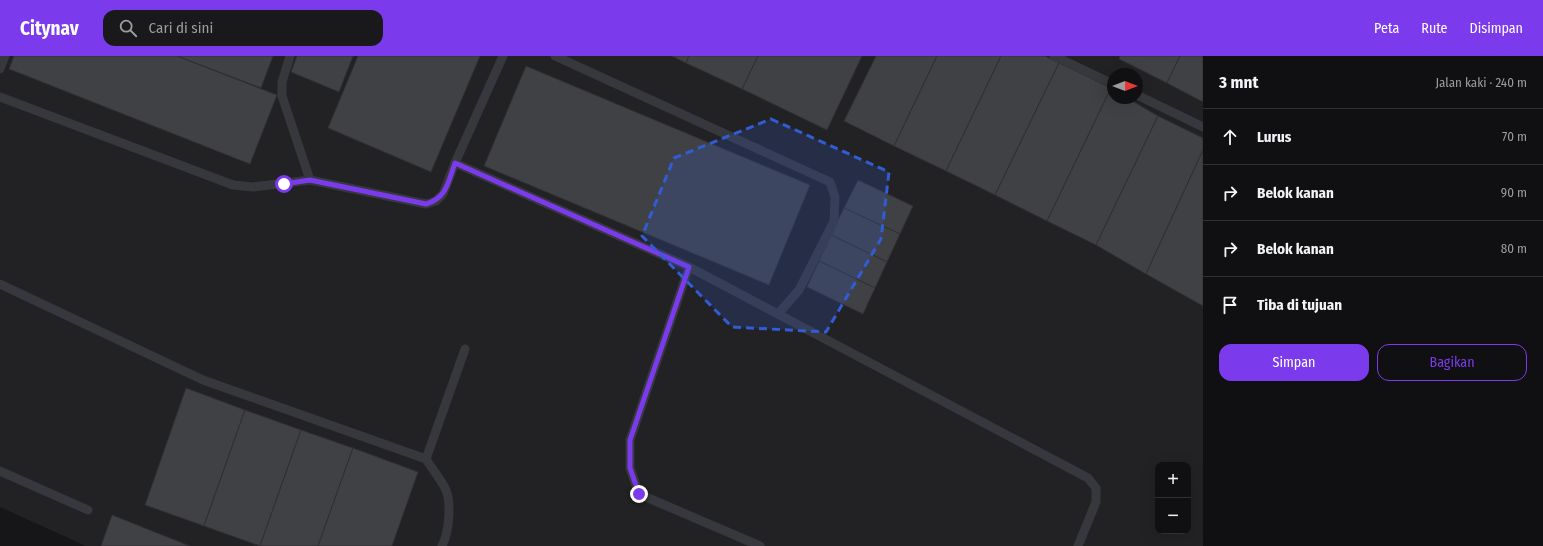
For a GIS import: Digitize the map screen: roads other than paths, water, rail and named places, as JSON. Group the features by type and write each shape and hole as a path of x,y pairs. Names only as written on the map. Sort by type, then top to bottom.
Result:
{"lane":[{"path":"0,70 6,56"},
{"path":"290,56 282,82 282,96 310,180"},
{"path":"0,98 233,185 253,187 310,180 426,204 436,201 443,194 455,163 503,56"},
{"path":"555,56 830,182 835,197 834,221 799,290 778,314"},
{"path":"1054,56 1107,81"},
{"path":"1143,99 1203,127"},
{"path":"455,163 689,267 1088,478 1096,488 1096,502 1078,546"},
{"path":"689,267 630,440 630,468 639,494 760,546"},
{"path":"0,284 203,380 426,459 446,489 449,524 446,538 442,546"},
{"path":"426,459 465,349"},
{"path":"0,471 88,510"}]}
